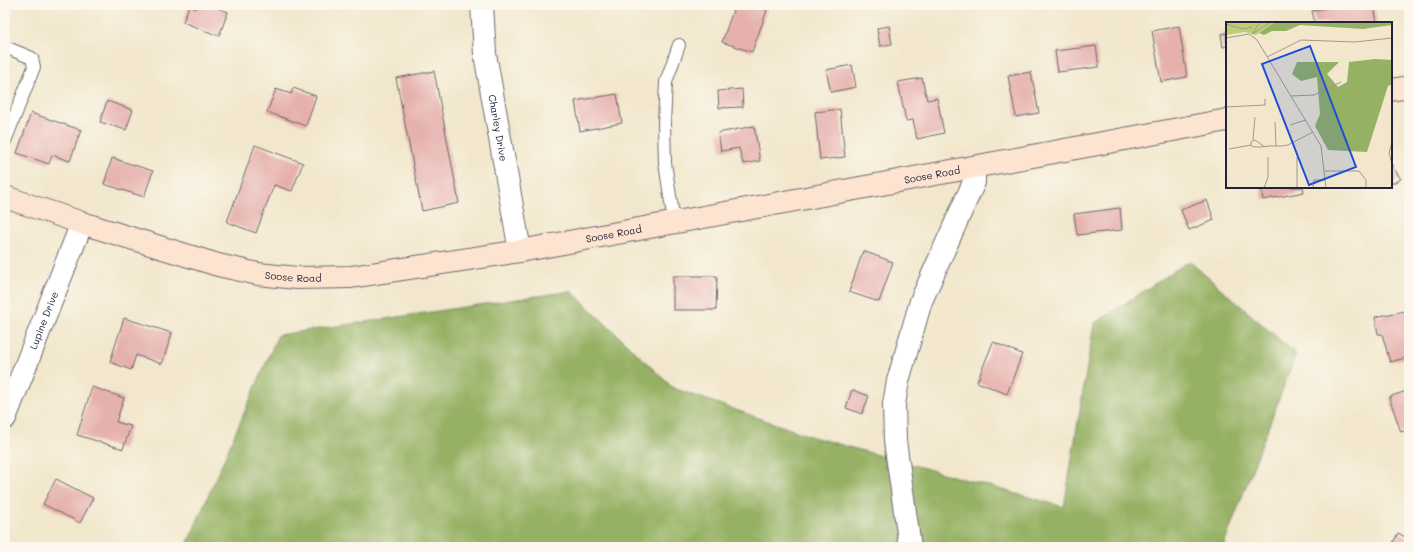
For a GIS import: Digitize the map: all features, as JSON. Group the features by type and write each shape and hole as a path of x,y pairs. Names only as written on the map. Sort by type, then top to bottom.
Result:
{"street":[{"name":"Charley Drive","path":"482,5 485,54 520,251"},
{"path":"1392,90 1409,87"},
{"name":"Soose Road","path":"5,196 82,223 218,265 258,274 297,278 351,277 520,251 1226,120"},
{"path":"910,547 895,441 894,404 898,381 921,301 974,182 974,167"},
{"name":"Lupine Drive","path":"5,418 82,223"}],"lane":[{"path":"674,222 665,163 664,124 666,82 679,45"},
{"path":"5,48 32,58 34,67 5,141"}],"green space":[{"path":"1189,261 1296,354 1223,547 186,547 278,335 571,291 673,388 813,437 1064,507 1094,324"}],"building":[{"path":"197,5 209,5 228,12 219,36 183,22 189,6 196,9"},
{"path":"735,5 753,5 767,10 752,52 722,42"},
{"path":"1339,5 1374,5 1377,22 1315,22 1312,11"},
{"path":"889,26 892,44 880,46 877,28"},
{"path":"1179,26 1187,77 1161,82 1152,31"},
{"path":"1226,33 1226,46 1223,47 1221,34"},
{"path":"1096,46 1099,67 1058,72 1055,51"},
{"path":"852,65 856,87 831,92 826,70"},
{"path":"434,71 459,203 422,211 396,78"},
{"path":"1031,72 1039,113 1016,117 1008,76"},
{"path":"922,78 927,100 937,98 944,133 917,139 913,120 906,121 898,82"},
{"path":"293,88 316,96 306,126 267,112 276,89 291,94"},
{"path":"742,89 743,107 719,108 718,91"},
{"path":"617,94 622,123 580,131 575,101"},
{"path":"107,101 133,110 126,130 100,122"},
{"path":"840,109 845,157 820,160 815,112"},
{"path":"31,113 81,130 70,161 52,155 49,164 17,153"},
{"path":"754,126 760,161 743,164 739,148 721,151 718,133"},
{"path":"255,145 303,163 292,191 274,185 256,233 227,222"},
{"path":"112,158 153,171 144,197 104,184"},
{"path":"1392,166 1401,179 1392,184"},
{"path":"1261,188 1303,188 1304,192 1263,200"},
{"path":"1207,200 1214,220 1189,230 1181,210"},
{"path":"1120,208 1122,230 1077,235 1074,214"},
{"path":"863,251 893,262 879,302 849,292"},
{"path":"673,276 717,276 716,310 673,310"},
{"path":"1409,310 1409,357 1390,362 1382,334 1378,334 1375,317"},
{"path":"124,318 172,333 162,364 136,355 131,370 110,362"},
{"path":"993,342 1022,354 1007,394 977,382"},
{"path":"92,387 124,398 116,422 131,426 123,449 77,435"},
{"path":"852,390 869,396 862,414 846,408"},
{"path":"1409,390 1409,436 1407,430 1401,432 1389,397"},
{"path":"56,479 93,498 80,523 43,504"},
{"path":"1398,533 1409,539 1409,547 1391,547"}]}
